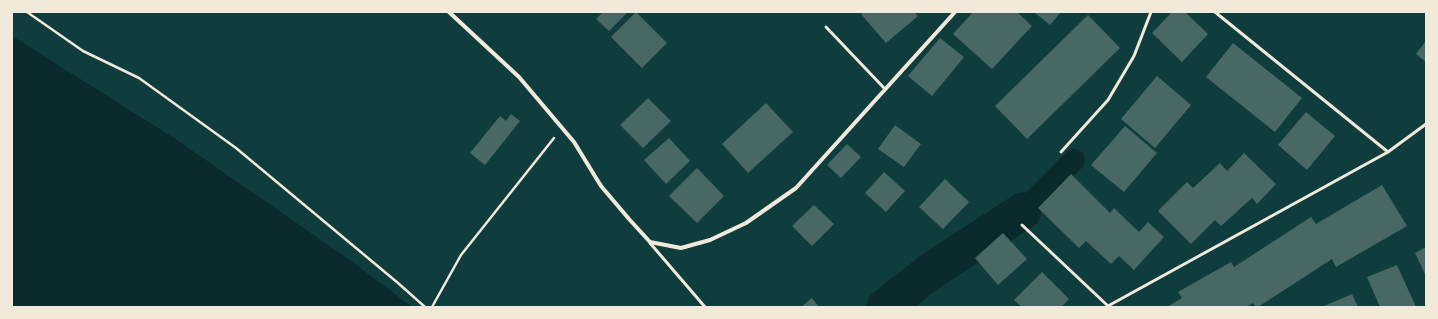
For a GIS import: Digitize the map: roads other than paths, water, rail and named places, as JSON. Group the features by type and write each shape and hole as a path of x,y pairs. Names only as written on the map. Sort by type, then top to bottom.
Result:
{"street":[{"path":"449,12 519,77 574,142 601,186 628,219 650,242 681,248 710,240 746,223 796,188 955,12"}],"lane":[{"path":"1061,152 1108,100 1134,56 1151,12"},
{"path":"1215,12 1388,152"},
{"path":"826,27 885,90"},
{"path":"1022,225 1108,306 1388,152 1426,124"},
{"path":"650,242 705,307"}],"water":[{"path":"12,36 174,138 347,258 412,307 12,307"}],"waterway":[{"path":"1023,211 1074,160"},
{"path":"885,307 931,271 1023,211"}]}
